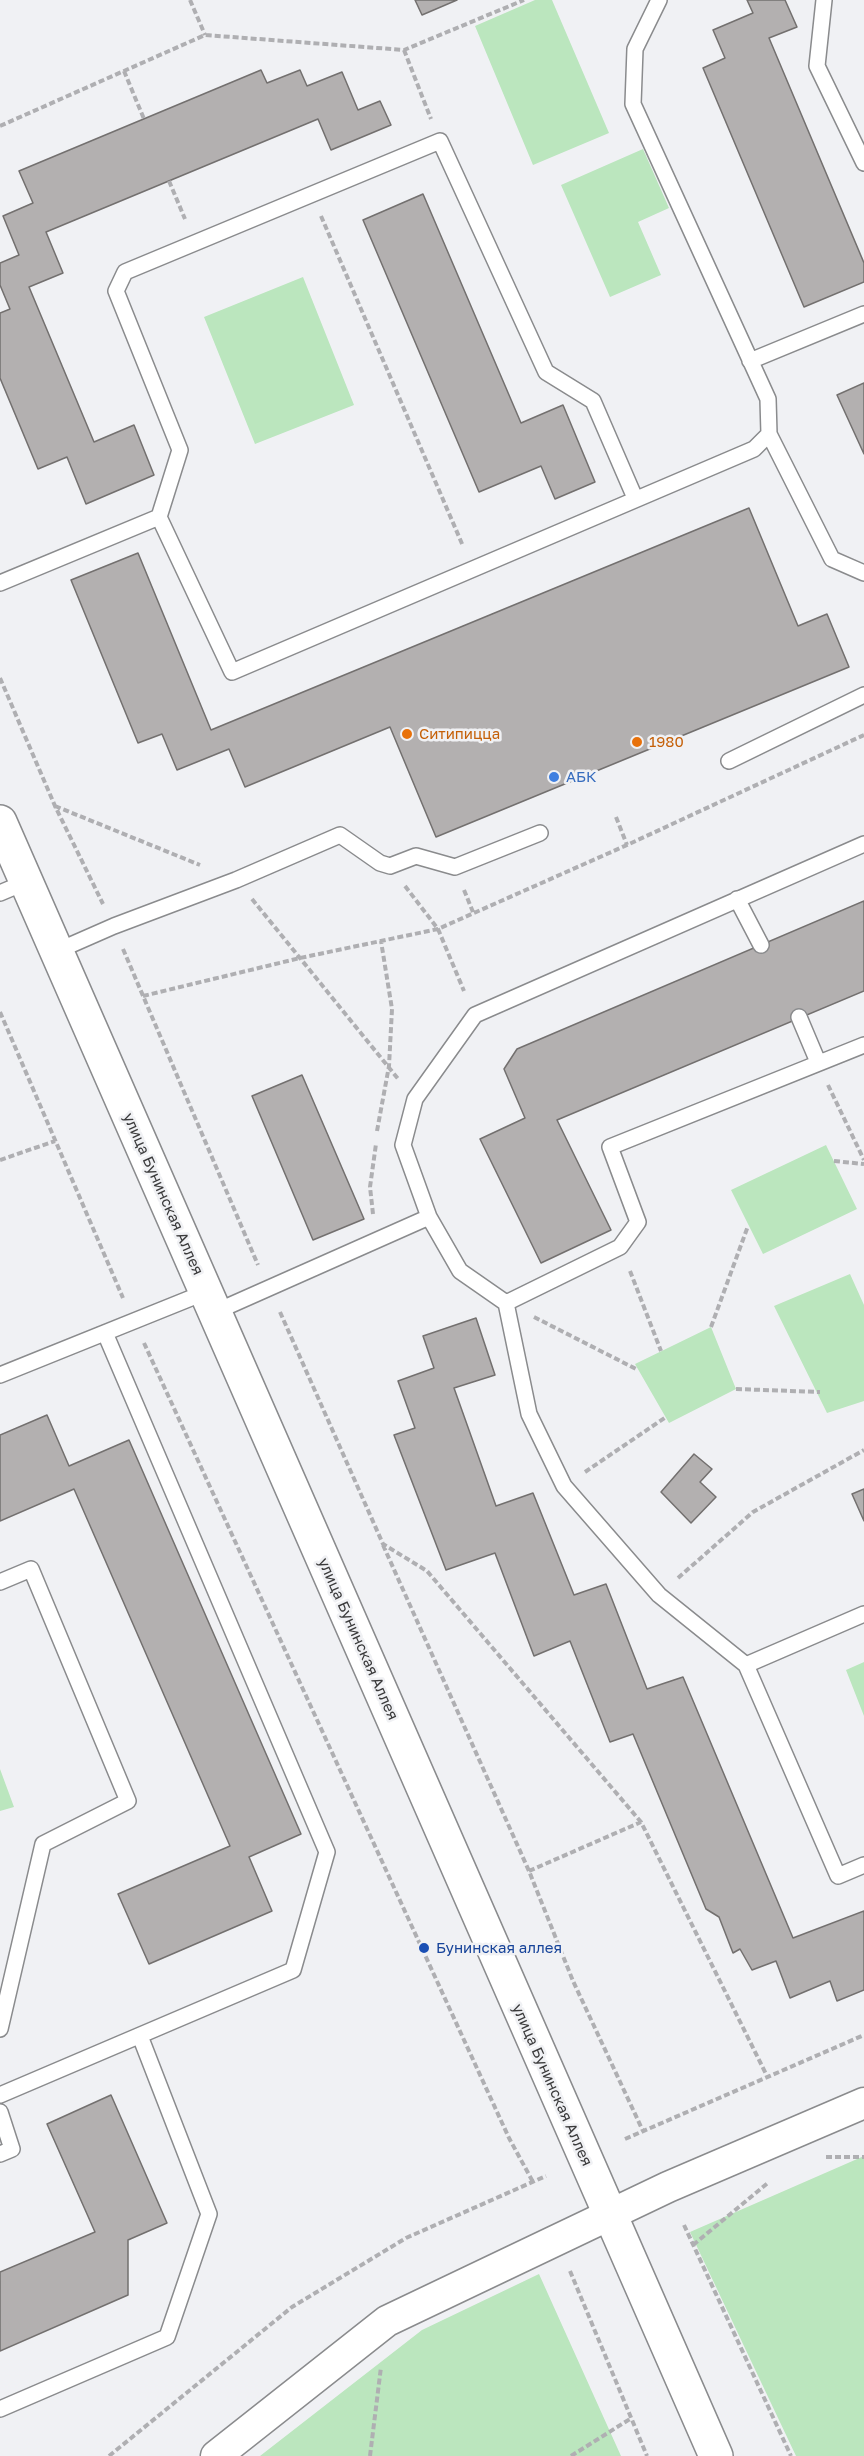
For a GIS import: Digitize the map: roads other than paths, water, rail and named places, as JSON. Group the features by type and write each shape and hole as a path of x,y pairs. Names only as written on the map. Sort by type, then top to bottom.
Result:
{"street":[{"name":"улица Бунинская Аллея","path":"0,822 13,887 57,951 716,2456"},
{"path":"216,2456 387,2321 668,2187 864,2103"}],"lane":[{"path":"659,0 635,49 633,104 768,399 769,434 832,559 863,575"},
{"path":"824,0 818,66 864,163"},
{"path":"635,498 593,400 546,372 440,141 125,272 116,291 180,450 159,517 232,672 754,449 769,434"},
{"path":"750,361 864,314"},
{"path":"0,583 159,517"},
{"path":"729,761 864,695"},
{"path":"57,951 114,926 236,880 340,834 380,863 390,866 416,856 455,867 540,833"},
{"path":"864,844 474,1015 415,1099 403,1144 429,1217 460,1271 506,1303 529,1414 564,1486 659,1594 746,1665 838,1876 864,1865"},
{"path":"737,899 761,945"},
{"path":"799,1017 818,1062"},
{"path":"506,1303 620,1247 638,1222 610,1147 864,1045"},
{"path":"0,1375 134,1322 269,1288 429,1217"},
{"path":"0,2095 293,1970 327,1852 105,1333"},
{"path":"0,1582 31,1569 128,1801 43,1844 0,2029"},
{"path":"746,1665 864,1614"},
{"path":"0,2409 167,2337 208,2214 140,2036"},
{"path":"0,2112 12,2149 0,2154"}],"place":[{"name":"Ситипицца","path":"407,734"},
{"name":"1980","path":"637,742"},
{"name":"АБК","path":"554,777"},
{"name":"Бунинская аллея","path":"424,1948"}]}
